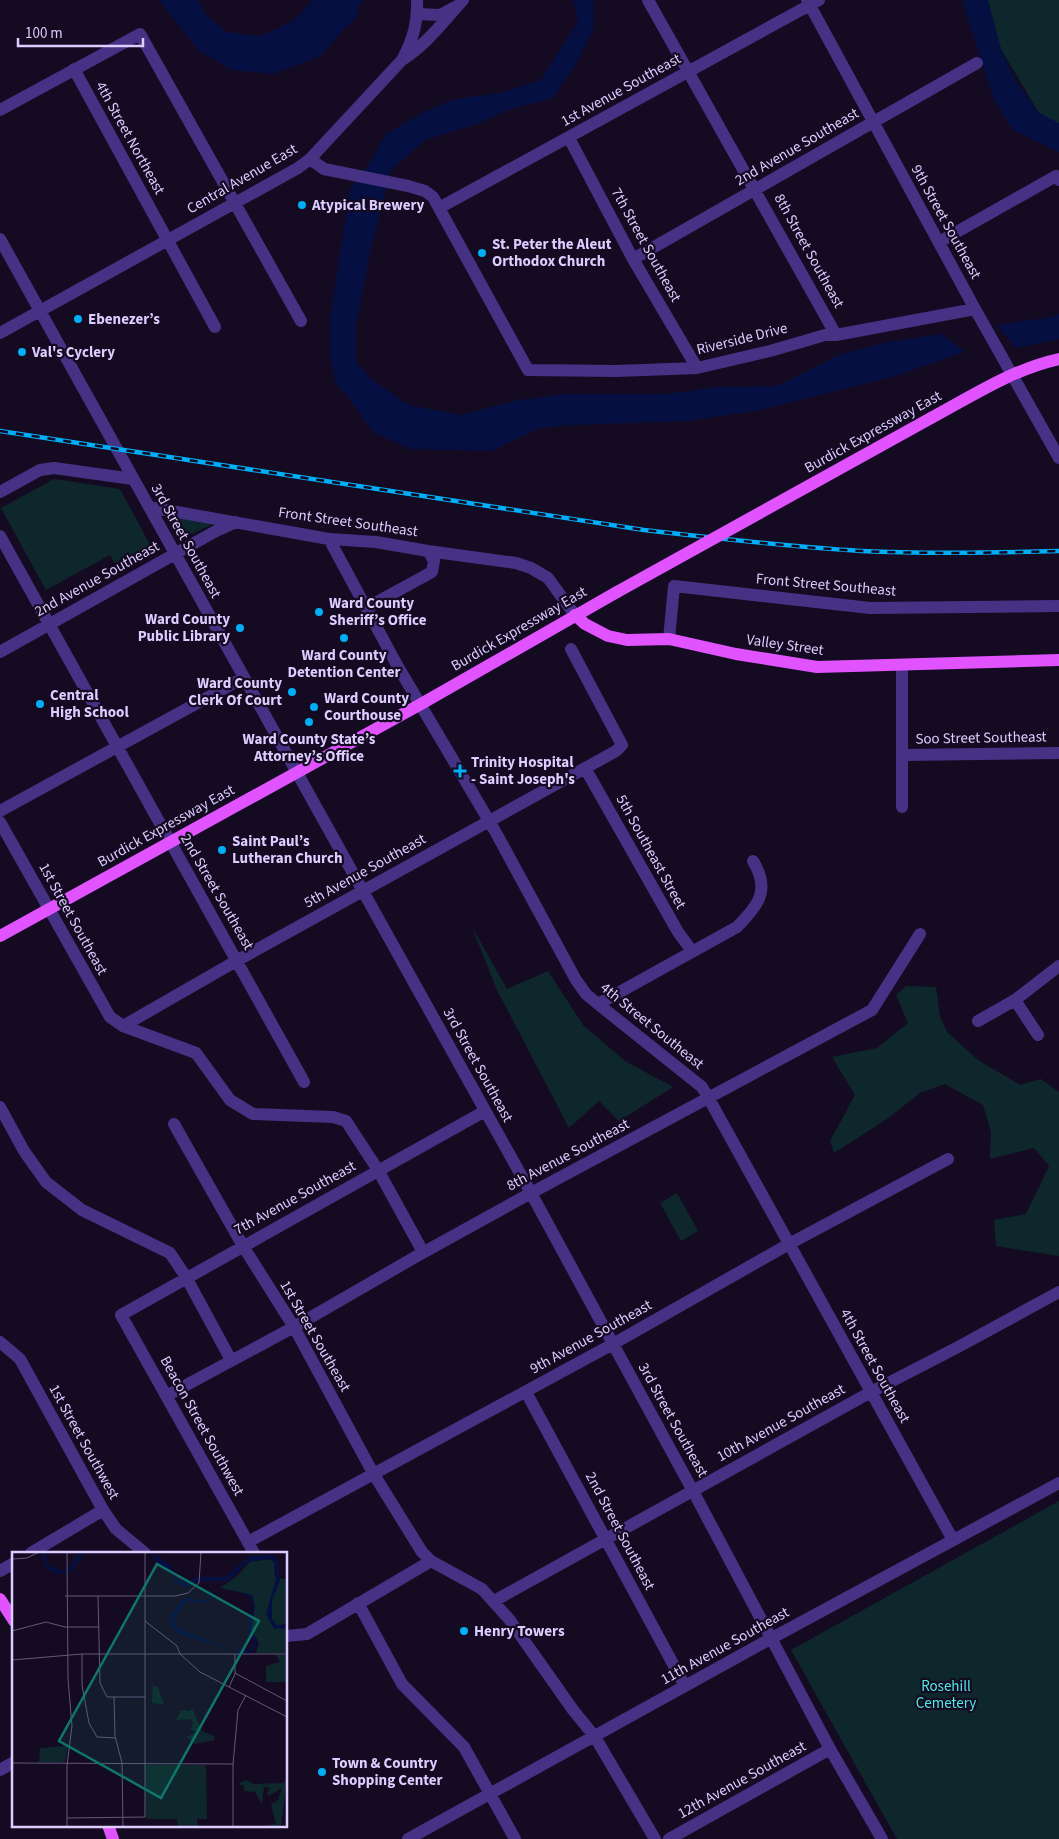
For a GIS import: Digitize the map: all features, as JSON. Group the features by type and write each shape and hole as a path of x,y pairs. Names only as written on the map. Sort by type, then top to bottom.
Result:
{"main road":[{"name":"Burdick Expressway East","path":"0,936 421,704 616,592 931,418 1012,375 1045,362 1059,359"},
{"name":"Valley Street","path":"575,616 585,624 608,636 627,640 669,640 817,668 1059,660"},
{"path":"0,1598 12,1619"},
{"path":"108,1826 112,1839"}],"street":[{"path":"402,60 416,27 418,14 417,0"},
{"name":"8th Street Southeast","path":"648,0 836,335"},
{"name":"Central Avenue East","path":"418,14 440,15 449,12 462,1"},
{"name":"Central Avenue East","path":"0,333 236,203 310,159 402,60 424,44 462,1"},
{"name":"1st Avenue Southeast","path":"439,208 569,138 812,2"},
{"name":"9th Street Southeast","path":"812,2 938,242 1059,458"},
{"path":"0,110 140,34 302,320"},
{"name":"2nd Avenue Southeast","path":"633,259 977,63"},
{"name":"4th Street Northeast","path":"74,69 215,327"},
{"name":"7th Street Southeast","path":"569,138 633,259 697,368"},
{"path":"310,159 324,168 425,191 434,197 439,208"},
{"path":"938,242 1058,178"},
{"name":"Riverside Drive","path":"439,208 520,359 528,370 697,368 825,334 836,335 975,308"},
{"name":"3rd Street Southeast","path":"0,240 531,1193 693,1491 830,1749 882,1839"},
{"path":"0,492 40,470 54,468 133,479"},
{"name":"Front Street Southeast","path":"149,507 329,538 376,542 428,551 516,562 540,573 553,584 575,616"},
{"name":"2nd Avenue Southeast","path":"0,652 237,521"},
{"name":"2nd Street Southeast","path":"0,536 170,842 238,960 304,1082"},
{"name":"4th Street Southeast","path":"329,538 366,608 489,820 576,980 586,994 702,1087 708,1096 953,1540"},
{"path":"366,608 432,572 434,561 428,551"},
{"name":"Front Street Southeast","path":"669,640 674,586 870,608 1059,606"},
{"name":"5th Avenue Southeast","path":"123,1026 238,960 616,751 622,745 571,649"},
{"path":"902,665 902,807"},
{"path":"0,811 243,678"},
{"name":"Soo Street Southeast","path":"903,755 1059,753"},
{"name":"5th Southeast Street","path":"585,768 678,932 692,951"},
{"name":"1st Street Southeast","path":"0,822 110,1017 123,1026"},
{"path":"598,1004 737,928 754,909 762,888 759,872 753,861"},
{"name":"8th Avenue Southeast","path":"166,1396 294,1327 423,1252 708,1096 872,1010 920,934"},
{"path":"978,1021 1015,1000 1059,966"},
{"path":"1015,1000 1038,1035"},
{"path":"123,1026 196,1053 230,1100 253,1114 333,1117 346,1121 378,1170 423,1252"},
{"path":"0,1107 24,1151 46,1182 82,1210 170,1253 186,1277 231,1360"},
{"name":"7th Avenue Southeast","path":"121,1315 485,1111"},
{"name":"1st Street Southeast","path":"174,1124 243,1246 294,1327 373,1473 422,1552 431,1561"},
{"name":"9th Avenue Southeast","path":"251,1547 373,1473 526,1392 789,1244 948,1159"},
{"name":"10th Avenue Southeast","path":"494,1601 871,1392 958,1348 1059,1292"},
{"name":"Beacon Street Southwest","path":"121,1315 251,1547"},
{"name":"1st Street Southwest","path":"3,1349 20,1359 103,1510 116,1529 144,1552"},
{"name":"2nd Street Southeast","path":"526,1392 686,1686"},
{"name":"11th Avenue Southeast","path":"408,1839 772,1638 1059,1483"},
{"path":"32,1552 103,1510"},
{"path":"288,1636 307,1634 431,1561 482,1589 509,1619 573,1710 595,1737 654,1839"},
{"path":"0,1571 12,1564"},
{"path":"358,1603 402,1684 464,1747 515,1839"},
{"name":"12th Avenue Southeast","path":"669,1839 830,1749"},
{"path":"0,1770 12,1763"}],"green space":[{"path":"987,0 1059,0 1059,125 1039,113 1001,49"},
{"path":"54,479 120,489 154,552 119,571 110,555 46,590 1,508"},
{"path":"172,517 213,524 183,538"},
{"path":"471,925 507,989 548,971 583,1025 625,1061 673,1087 619,1121 599,1101 569,1128 496,988"},
{"path":"906,986 936,987 940,1016 947,1032 978,1060 1020,1085 1041,1079 1059,1092 1059,1256 996,1246 994,1220 1026,1214 1049,1166 1034,1148 990,1159 991,1132 983,1105 945,1084 920,1093 887,1119 834,1153 830,1141 855,1095 832,1057 877,1048 908,1023 896,995"},
{"path":"677,1193 698,1231 681,1241 660,1203"},
{"name":"Rosehill Cemetery","path":"1059,1501 1059,1839 897,1839 791,1650"}],"shaded area":[{"path":"159,0 198,0 207,16 226,32 261,36 293,21 313,0 364,0 359,6 356,19 342,31 321,56 273,74 232,70 199,51"},
{"path":"572,0 592,0 594,3 593,31 576,64 553,98 511,109 477,124 425,140 391,170 369,258 356,327 356,362 371,379 408,405 461,415 518,400 569,394 667,394 716,387 777,386 839,355 883,343 942,334 965,352 892,377 756,411 687,421 540,428 491,451 410,449 373,432 348,397 336,384 330,358 330,319 350,190 370,162 386,134 424,112 455,99 500,93 541,80 578,21"},
{"path":"962,0 988,0 1001,49 1015,80 1039,113 1059,123 1059,152 1013,130 994,100"},
{"path":"1059,314 1059,339 1016,348 997,325 1052,317"}],"railway":[{"path":"0,431 644,530 779,545 861,551 910,553 1059,551"}],"place":[{"name":"Atypical Brewery","path":"302,205"},
{"name":"St. Peter the Aleut Orthodox Church","path":"482,253"},
{"name":"Ebenezer’s","path":"78,319"},
{"name":"Val's Cyclery","path":"22,352"},
{"name":"Ward County Sheriff’s Office","path":"319,612"},
{"name":"Ward County Public Library","path":"240,628"},
{"name":"Ward County Detention Center","path":"344,638"},
{"name":"Ward County Clerk Of Court","path":"292,692"},
{"name":"Central High School","path":"40,704"},
{"name":"Ward County Courthouse","path":"314,707"},
{"name":"Ward County State’s Attorney’s Office","path":"309,722"},
{"name":"Trinity Hospital - Saint Joseph's","path":"460,771"},
{"name":"Saint Paul’s Lutheran Church","path":"222,850"},
{"name":"Henry Towers","path":"464,1631"},
{"name":"Town & Country Shopping Center","path":"322,1772"}]}
